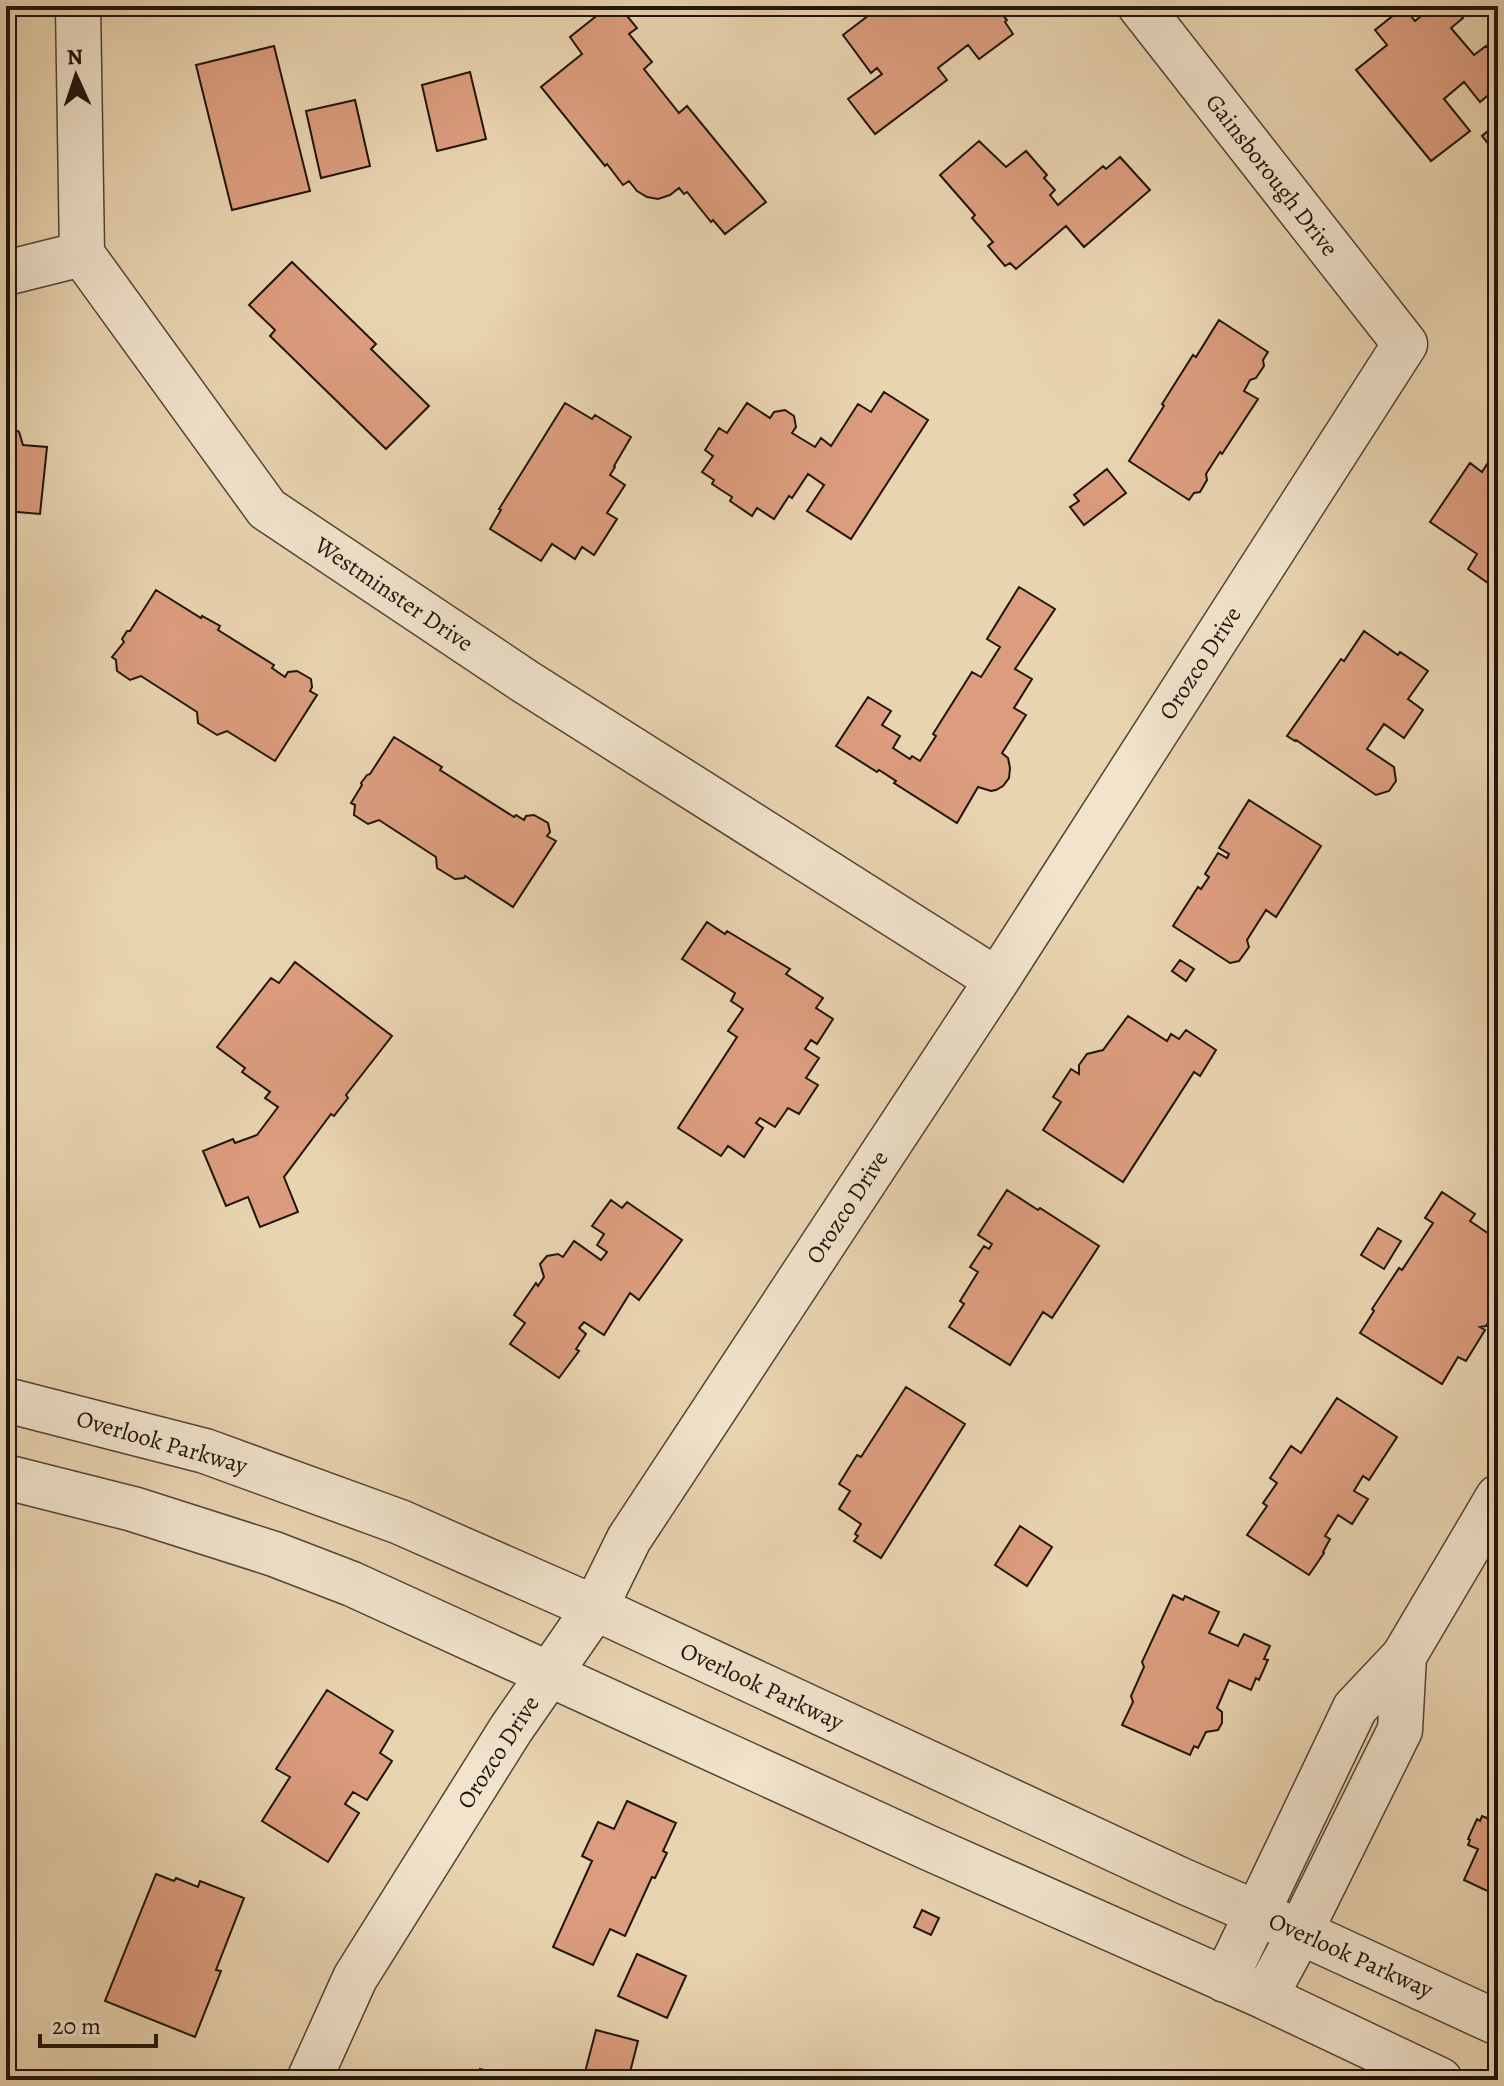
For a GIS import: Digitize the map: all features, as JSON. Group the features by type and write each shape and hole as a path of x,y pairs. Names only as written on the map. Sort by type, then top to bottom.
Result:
{"street":[{"path":"6,273 82,254 78,6"},
{"name":"Gainsborough Drive","path":"1140,6 1405,344"},
{"name":"Westminster Drive","path":"82,254 267,509 526,682 997,980"},
{"name":"Orozco Drive","path":"309,2080 355,1978 511,1729 595,1608 629,1539 997,980 1405,344"},
{"name":"Overlook Parkway","path":"6,1400 205,1451 400,1522 595,1608 1498,2023"},
{"path":"6,1477 133,1509 274,1554 352,1584 929,1848 1265,1997 1440,2080"},
{"path":"1225,1980 1355,1708 1404,1656 1498,1497"},
{"path":"1265,1997 1400,1730 1404,1656"}],"building":[{"path":"609,6 619,6 637,28 629,34 652,62 644,69 679,113 687,106 766,202 725,234 687,192 684,194 679,188 658,199 637,191 629,181 623,185 541,87 582,54 570,37"},
{"path":"881,6 995,6 1007,20 1005,22 1013,34 979,59 968,45 938,68 947,80 875,134 848,99 882,74 877,68 871,73 843,35"},
{"path":"1268,6 1285,6 1274,14"},
{"path":"1433,6 1453,6 1463,18 1451,28 1474,55 1486,46 1498,61 1498,87 1480,102 1464,82 1444,99 1470,131 1431,161 1356,70 1387,45 1375,30 1404,7 1415,21"},
{"path":"274,46 310,191 232,210 196,65"},
{"path":"470,72 486,139 437,151 422,85"},
{"path":"355,100 370,166 321,178 306,111"},
{"path":"1495,125 1498,146 1493,150 1482,136"},
{"path":"979,141 1006,167 1026,151 1047,175 1044,178 1055,190 1050,195 1058,205 1103,166 1106,169 1120,157 1150,190 1084,247 1066,226 1016,269 1010,263 1005,266 988,246 993,242 972,218 975,215 940,175"},
{"path":"292,262 376,344 371,349 429,406 386,449 270,336 275,330 249,305"},
{"path":"1219,320 1268,352 1263,360 1264,366 1244,391 1258,399 1206,474 1207,480 1200,492 1194,493 1189,500 1129,461 1193,355 1196,357"},
{"path":"884,392 928,420 851,539 807,511 824,485 808,474 774,519 757,508 752,516 730,501 732,497 712,484 714,480 702,472 713,456 705,450 719,428 727,433 747,403 770,418 774,412 785,410 794,416 796,427 792,433 815,447 821,438 831,446 858,404 871,412"},
{"path":"565,403 592,419 595,415 631,437 610,475 625,485 607,513 617,519 594,555 582,547 575,559 552,544 541,561 490,529 499,509"},
{"path":"6,407 9,407 7,424 19,432 23,445 47,447 40,514 6,511"},
{"path":"1491,458 1498,463 1498,590 1468,569 1477,554 1430,522 1470,463 1482,472"},
{"path":"1107,469 1126,493 1084,525 1070,507 1079,501 1074,495"},
{"path":"1019,587 1055,609 1015,669 1032,679 1014,708 1026,715 1002,753 1008,758 1009,778 996,790 978,787 957,823 879,770 877,772 836,746 868,697 891,711 882,725 900,736 893,748 910,759 912,756 920,761 972,672 981,677 1000,647 987,639"},
{"path":"156,590 220,626 218,630 274,665 272,668 285,677 288,672 297,671 311,679 310,691 317,695 275,761 227,731 217,735 198,723 197,712 141,676 130,680 117,671 116,660 112,657"},
{"path":"1364,631 1428,671 1408,699 1423,710 1404,738 1384,724 1367,749 1394,767 1396,781 1389,791 1376,795 1287,736"},
{"path":"394,737 514,817 516,815 524,820 526,816 534,815 548,823 550,832 547,836 556,841 513,907 465,876 455,879 437,868 436,857 379,820 368,824 354,815 355,805 351,803 361,783"},
{"path":"1249,800 1321,846 1276,917 1266,910 1247,940 1249,947 1239,961 1230,963 1173,926 1198,887 1201,889 1209,877 1205,874 1218,853 1227,858 1229,854 1219,848"},
{"path":"707,922 790,969 786,974 823,998 816,1008 833,1019 817,1044 811,1040 805,1049 819,1058 806,1078 818,1085 799,1114 788,1108 775,1127 760,1118 756,1123 763,1128 744,1157 728,1146 721,1156 678,1128 737,1037 728,1031 743,1009 731,1001 735,993 682,959"},
{"path":"1180,960 1194,969 1186,981 1172,971"},
{"path":"295,962 392,1036 346,1095 348,1098 334,1116 331,1114 284,1177 298,1212 260,1227 248,1197 226,1206 203,1151 233,1139 235,1143 257,1135 278,1107 265,1098 270,1092 242,1072 245,1068 217,1047 271,978 279,983"},
{"path":"1128,1016 1167,1041 1171,1034 1179,1039 1186,1030 1216,1050 1200,1076 1194,1072 1123,1182 1043,1130 1061,1102 1053,1097 1071,1069 1079,1074 1079,1065 1087,1054 1103,1050"},
{"path":"1007,1190 1099,1246 1052,1318 1043,1312 1010,1365 949,1327 964,1304 960,1301 978,1272 970,1267 984,1246 989,1249 992,1244 978,1235"},
{"path":"1442,1192 1475,1214 1470,1221 1498,1240 1498,1300 1492,1296 1495,1312 1486,1326 1480,1327 1485,1330 1466,1361 1458,1357 1442,1384 1360,1333 1399,1268 1402,1270 1433,1223 1425,1218"},
{"path":"611,1200 622,1208 627,1202 682,1240 639,1300 630,1293 604,1335 584,1322 579,1328 586,1334 576,1349 579,1351 559,1378 510,1344 525,1323 514,1315 536,1283 538,1286 544,1277 540,1264 547,1256 558,1254 563,1257 574,1241 601,1260 607,1252 597,1245 604,1234 592,1226"},
{"path":"1378,1228 1401,1241 1384,1269 1361,1255"},
{"path":"906,1387 965,1424 881,1558 854,1541 861,1524 839,1509 850,1491 839,1484 857,1455 861,1457"},
{"path":"1337,1398 1397,1437 1369,1480 1363,1476 1354,1491 1368,1499 1352,1524 1338,1515 1325,1536 1330,1539 1324,1553 1309,1575 1247,1535 1267,1506 1263,1503 1277,1483 1270,1478 1291,1446 1301,1453"},
{"path":"1020,1526 1052,1547 1027,1586 995,1565"},
{"path":"1173,1595 1183,1600 1185,1596 1219,1612 1209,1633 1238,1646 1244,1634 1270,1646 1264,1659 1268,1660 1251,1690 1229,1680 1217,1708 1222,1712 1222,1723 1218,1730 1206,1732 1198,1748 1194,1746 1190,1755 1122,1725 1133,1702 1131,1696 1144,1667 1142,1662"},
{"path":"327,1690 393,1731 380,1753 392,1761 367,1800 353,1792 345,1804 359,1813 328,1862 262,1821 290,1777 276,1769"},
{"path":"1498,1783 1498,1804 1490,1800"},
{"path":"627,1801 676,1823 663,1851 667,1853 655,1878 652,1877 625,1936 610,1929 593,1965 553,1947 592,1861 582,1856 598,1822 614,1829"},
{"path":"1482,1816 1496,1822 1498,1818 1498,1896 1464,1880 1478,1849 1468,1845 1468,1839 1477,1819 1480,1821"},
{"path":"156,1874 198,1887 200,1881 244,1898 216,1970 221,1971 195,2037 105,2001"},
{"path":"922,1910 939,1918 931,1935 914,1927"},
{"path":"637,1954 686,1976 667,2018 618,1996"},
{"path":"596,2030 638,2041 628,2080 583,2080"},
{"path":"480,2069 523,2080 477,2080"}]}
